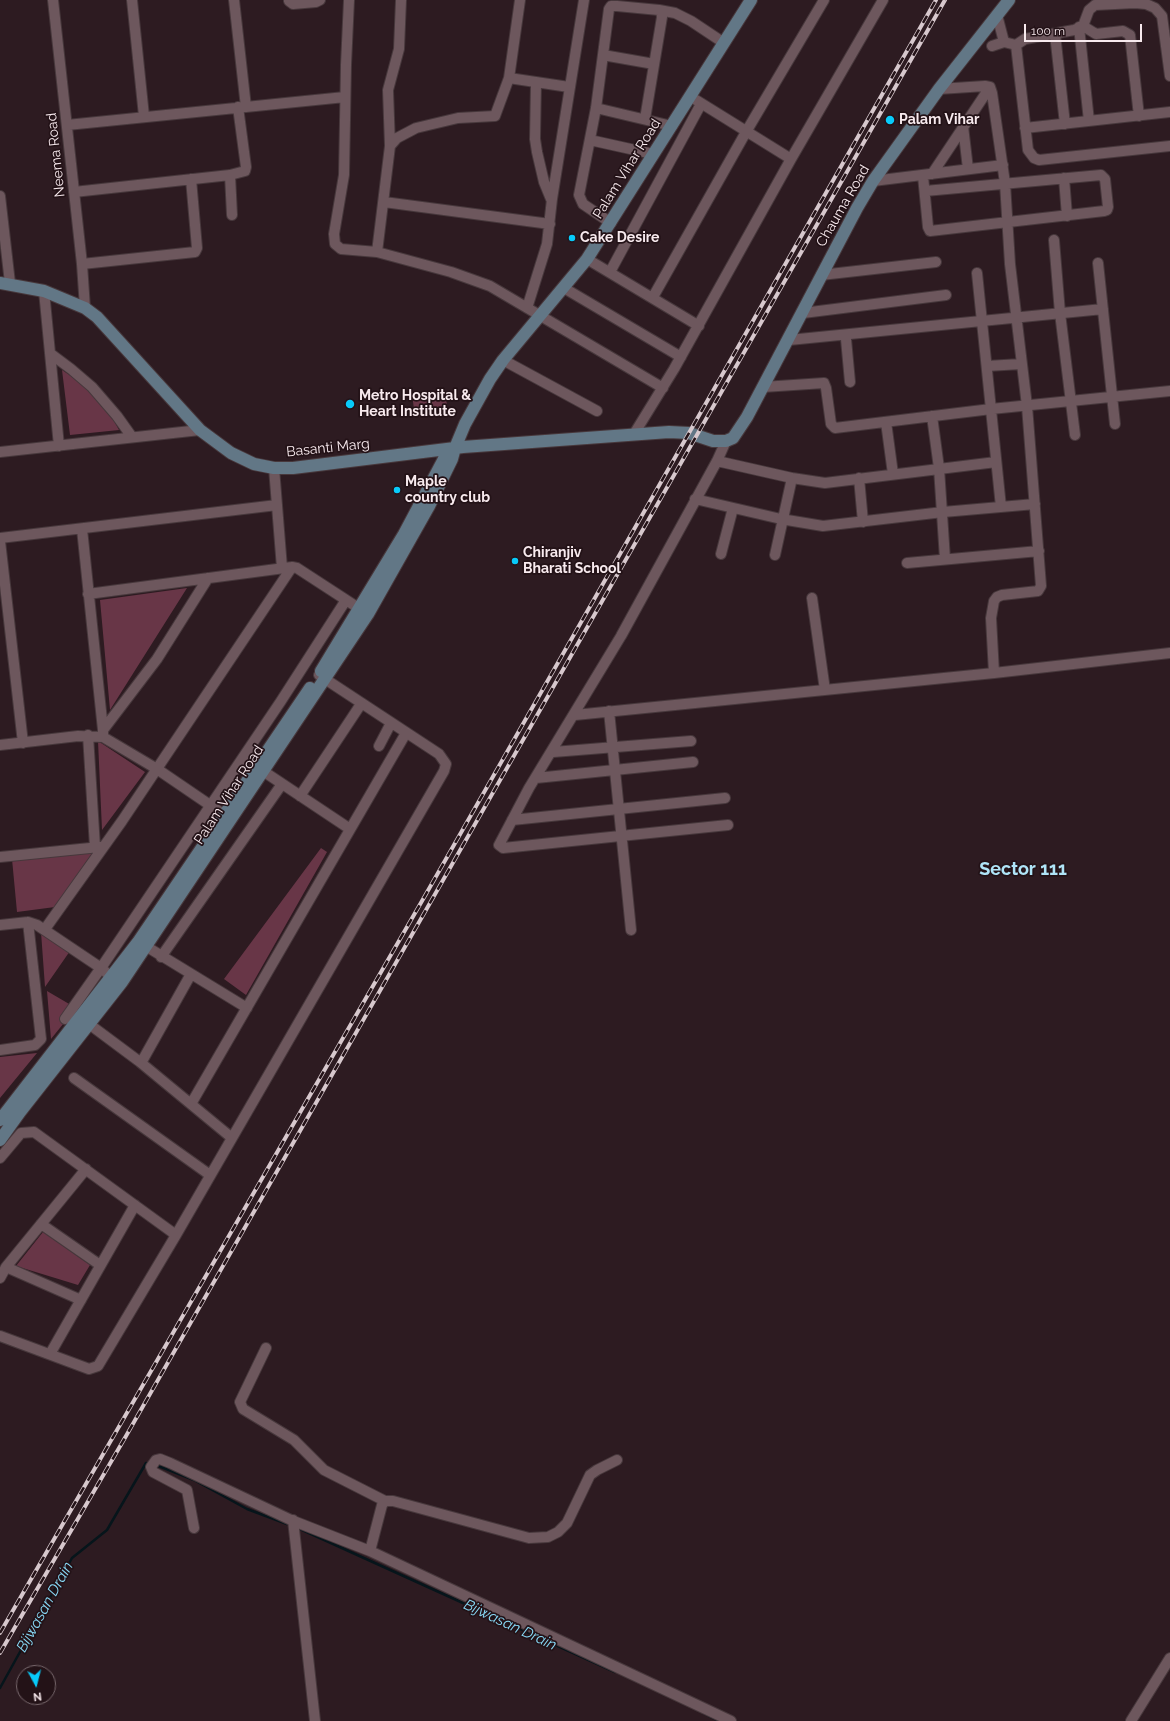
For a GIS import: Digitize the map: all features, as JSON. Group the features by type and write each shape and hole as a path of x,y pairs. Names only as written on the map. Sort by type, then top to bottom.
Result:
{"street":[{"name":"Neema Road","path":"53,0 82,264 85,308"},
{"path":"132,0 144,116"},
{"path":"74,192 230,175 242,172 246,167 234,0"},
{"path":"289,2 293,4 316,2 320,0"},
{"path":"349,0 345,97 344,175 334,234 335,244 341,249 377,252 472,278 490,286 663,388"},
{"path":"377,252 390,146 388,90 399,49 401,0"},
{"path":"390,146 397,138 416,128 458,118 495,116 509,78 520,0"},
{"path":"527,308 544,256 550,224 552,199 569,87 584,0"},
{"name":"Palam Vihar Road","path":"0,1140 89,1024 116,981 259,768 368,614 407,546 452,459 455,448 471,412 503,360 587,259 751,0"},
{"path":"652,297 746,132 824,0"},
{"name":"Chauma Road","path":"726,441 733,438 741,427 764,387 821,275 873,181 939,89 1009,0"},
{"path":"634,434 699,326 880,1"},
{"path":"1089,121 1081,26 1089,10 1095,5 1135,3 1155,8 1162,16 1170,76"},
{"path":"611,223 583,204 579,195 596,108 611,6 661,11 684,17 724,43"},
{"path":"645,119 662,17 661,11"},
{"path":"997,15 1004,42"},
{"path":"992,46 1004,42 1016,45 1025,39 1055,34 1081,26 1096,34 1123,31 1130,35 1139,116"},
{"path":"1055,34 1064,124"},
{"path":"1016,45 1029,154 1034,158 1039,160 1170,146"},
{"path":"603,55 654,64"},
{"path":"509,78 569,87"},
{"path":"536,82 535,139 544,182 552,199"},
{"path":"939,89 990,87"},
{"path":"925,191 1064,178 1104,176 1108,207 1107,210 1067,216 930,230 925,191 927,175 990,87"},
{"path":"990,87 994,99 1005,183 1016,316 1035,504 1039,551 1040,589 1002,595 997,597 994,601 991,618 994,673"},
{"path":"690,96 791,159"},
{"path":"67,125 144,116 345,97"},
{"path":"610,272 701,104"},
{"path":"596,108 672,126"},
{"path":"1025,128 1170,112"},
{"path":"963,126 968,169"},
{"path":"590,140 654,154"},
{"path":"873,181 1003,165"},
{"path":"230,175 232,215"},
{"path":"1064,178 1067,216"},
{"path":"82,264 195,252 196,248 191,179"},
{"path":"0,196 5,283"},
{"path":"384,202 550,224"},
{"path":"1054,240 1060,313 1075,435"},
{"path":"587,259 699,326"},
{"path":"821,275 936,262"},
{"path":"1098,263 1115,424"},
{"path":"977,273 1001,507"},
{"name":"Basanti Marg","path":"5,283 44,291 85,308 97,317 200,430 241,459 254,464 274,468 293,468 455,448 634,434 676,432 713,441 726,441"},
{"path":"564,288 681,357"},
{"path":"44,291 59,446"},
{"path":"803,313 946,295"},
{"path":"835,340 982,319 1103,308"},
{"path":"788,340 850,337"},
{"path":"850,337 850,382"},
{"path":"50,354 92,387 117,416 132,437"},
{"path":"503,360 597,411"},
{"path":"987,366 1021,364"},
{"path":"764,387 821,382 826,388 830,424 832,427 1170,391"},
{"path":"932,416 939,468 945,559"},
{"path":"886,422 892,474"},
{"path":"0,452 200,430"},
{"path":"726,441 717,461 620,636 512,820 500,844 500,848 621,837 728,825"},
{"name":"Palam Vihar Road","path":"322,677 404,534 445,456 455,448"},
{"path":"717,461 792,478 824,483 996,462"},
{"path":"45,929 100,847 157,769 287,568 277,505 274,468"},
{"path":"775,555 781,519 792,478"},
{"path":"859,478 863,522"},
{"path":"695,499 781,519 823,526 943,512 1035,504"},
{"path":"0,538 277,505"},
{"path":"721,554 733,508"},
{"path":"82,529 103,733"},
{"path":"0,541 23,743"},
{"path":"908,563 1039,551"},
{"path":"88,594 287,568 297,568 360,609"},
{"path":"103,733 157,659 208,578"},
{"path":"812,598 824,690"},
{"path":"64,1019 101,968 281,701 346,600"},
{"path":"575,715 994,673 1170,653"},
{"path":"0,1336 90,1369 96,1368 176,1235 444,771 446,764 443,756 361,704 322,677"},
{"path":"300,796 361,704"},
{"path":"609,711 631,930"},
{"path":"379,746 391,723"},
{"path":"0,745 103,733 223,814"},
{"path":"191,1104 406,733"},
{"path":"88,735 100,847"},
{"path":"553,752 691,741"},
{"path":"536,778 615,772 693,762"},
{"path":"259,768 350,829"},
{"name":"Palam Vihar Road","path":"142,944 223,814 259,768"},
{"path":"161,957 282,784"},
{"path":"512,820 725,798"},
{"path":"0,857 100,847"},
{"path":"0,925 28,922 45,929 101,968 116,981"},
{"path":"0,1050 35,1045 41,1039 28,922"},
{"path":"142,944 161,957 247,1008"},
{"path":"141,1063 191,974"},
{"name":"Palam Vihar Road","path":"0,1120 116,981"},
{"path":"89,1024 141,1063 232,1138"},
{"path":"74,1078 210,1175"},
{"path":"0,1158 21,1133 34,1132 176,1235"},
{"path":"0,1278 6,1267 86,1169"},
{"path":"50,1354 135,1205"},
{"path":"41,1224 100,1265"},
{"path":"6,1267 81,1300"},
{"path":"266,1348 240,1402 243,1409 294,1440 324,1470 385,1501 393,1501 529,1538 548,1537 558,1532 567,1523 590,1475 617,1460"},
{"path":"194,1528 187,1490 155,1473 152,1465 160,1459 293,1520 370,1551 606,1661 714,1718 731,1721"},
{"path":"370,1551 382,1505 385,1501"},
{"path":"293,1520 315,1721"},
{"path":"1132,1721 1170,1658"}],"shaded area":[{"path":"62,370 89,388 112,417 119,430 70,435"},
{"path":"445,390 448,413 415,417 412,394"},
{"path":"187,588 110,710 100,600"},
{"path":"98,741 145,772 102,830"},
{"path":"321,848 327,852 246,995 224,979"},
{"path":"93,852 55,907 17,912 12,859"},
{"path":"41,932 70,951 45,987"},
{"path":"47,991 76,1008 51,1039"},
{"path":"37,1053 0,1098 0,1057"},
{"path":"43,1232 90,1265 78,1285 16,1266"}],"waterway":[{"name":"Bijwasan Drain","path":"0,1688 72,1558 107,1530 146,1463 149,1464"},
{"name":"Bijwasan Drain","path":"156,1465 194,1480 247,1509 287,1524"},
{"name":"Bijwasan Drain","path":"300,1529 615,1672"},
{"name":"Bijwasan Drain","path":"703,1713 719,1721"}],"railway":[{"path":"0,1633 426,894 936,0"},
{"path":"0,1653 126,1436 945,0"}],"place":[{"name":"Palam Vihar","path":"890,120"},
{"name":"Cake Desire","path":"572,238"},
{"name":"Metro Hospital & Heart Institute","path":"350,404"},
{"name":"Maple country club","path":"397,490"},
{"name":"Chiranjiv Bharati School","path":"515,561"}],"district":[{"name":"Sector 111","path":"1023,870"}]}
